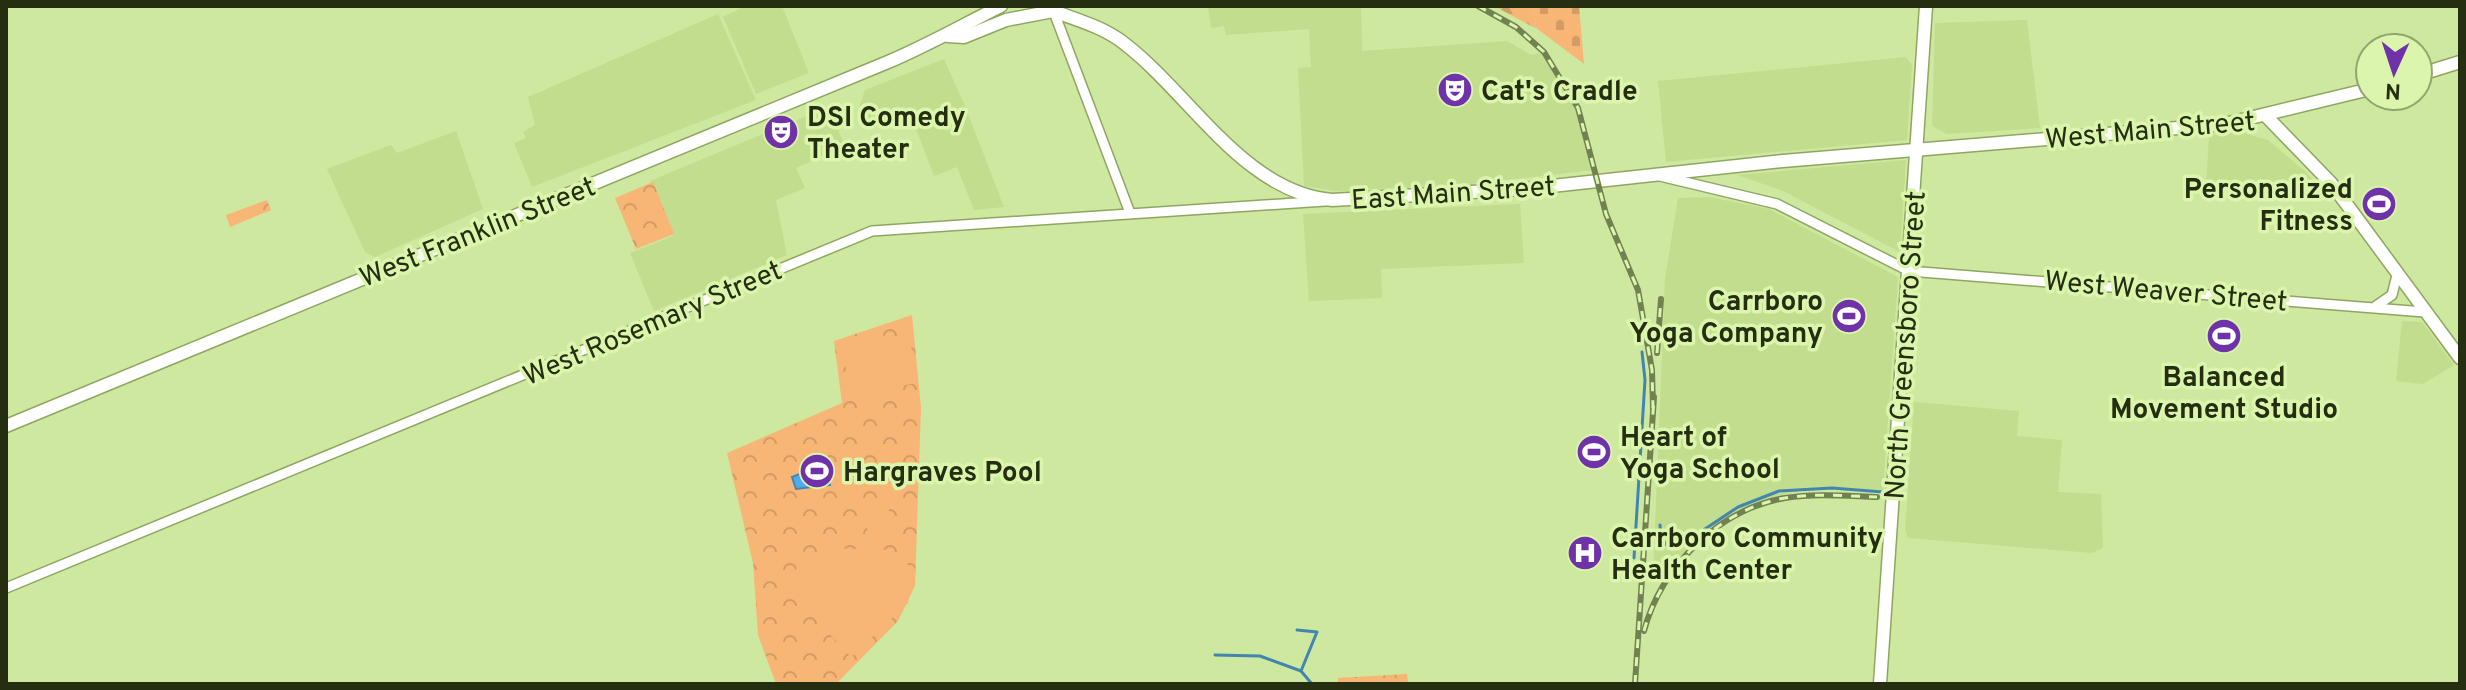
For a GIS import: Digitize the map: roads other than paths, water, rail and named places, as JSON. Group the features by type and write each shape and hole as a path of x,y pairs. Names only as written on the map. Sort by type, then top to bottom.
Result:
{"main road":[{"name":"West Franklin Street","path":"6,426 948,36 959,25 1001,6"},
{"name":"North Greensboro Street","path":"1880,684 1926,6"},
{"name":"West Franklin Street","path":"948,36 964,37 1006,20 1049,8"},
{"name":"East Main Street","path":"1049,8 1098,27 1129,47 1263,175 1301,195 1332,200 1513,190 1916,149"},
{"path":"2434,70 2460,62"},
{"path":"2266,116 2354,93"},
{"name":"West Main Street","path":"1916,149 2225,124 2266,116 2331,183 2460,358"}],"street":[{"path":"1049,8 1130,213"},
{"path":"1660,176 1777,204 1909,271"},
{"name":"West Rosemary Street","path":"6,588 872,231 1332,200"},
{"name":"West Weaver Street","path":"1909,271 2424,312"},
{"path":"2374,307 2391,296 2397,275"}],"water":[{"name":"Hargraves Pool","path":"824,464 830,485 796,489 792,477"}],"waterway":[{"path":"1634,558 1645,380 1642,352"},
{"path":"1660,525 1662,548 1672,536 1696,535 1738,507 1779,491 1832,488 1883,492"},
{"path":"1297,630 1317,632 1301,671"},
{"path":"1215,655 1260,656 1301,671 1312,684"}],"railway":[{"path":"1478,6 1516,27 1544,52 1578,108 1606,214 1638,290 1652,370 1653,408"},
{"path":"1657,353 1661,299"},
{"path":"1635,684 1654,397"},
{"path":"1644,631 1652,607 1679,564 1716,528 1738,514 1761,504 1797,496 1877,497"}],"place":[{"name":"Cat's Cradle","path":"1455,90"},
{"name":"DSI Comedy Theater","path":"781,132"},
{"name":"Personalized Fitness","path":"2379,204"},
{"name":"Carrboro Yoga Company","path":"1849,316"},
{"name":"Balanced Movement Studio","path":"2224,336"},
{"name":"Heart of Yoga School","path":"1594,452"},
{"name":"Hargraves Pool","path":"817,471"},
{"name":"Carrboro Community Health Center","path":"1585,553"}]}
